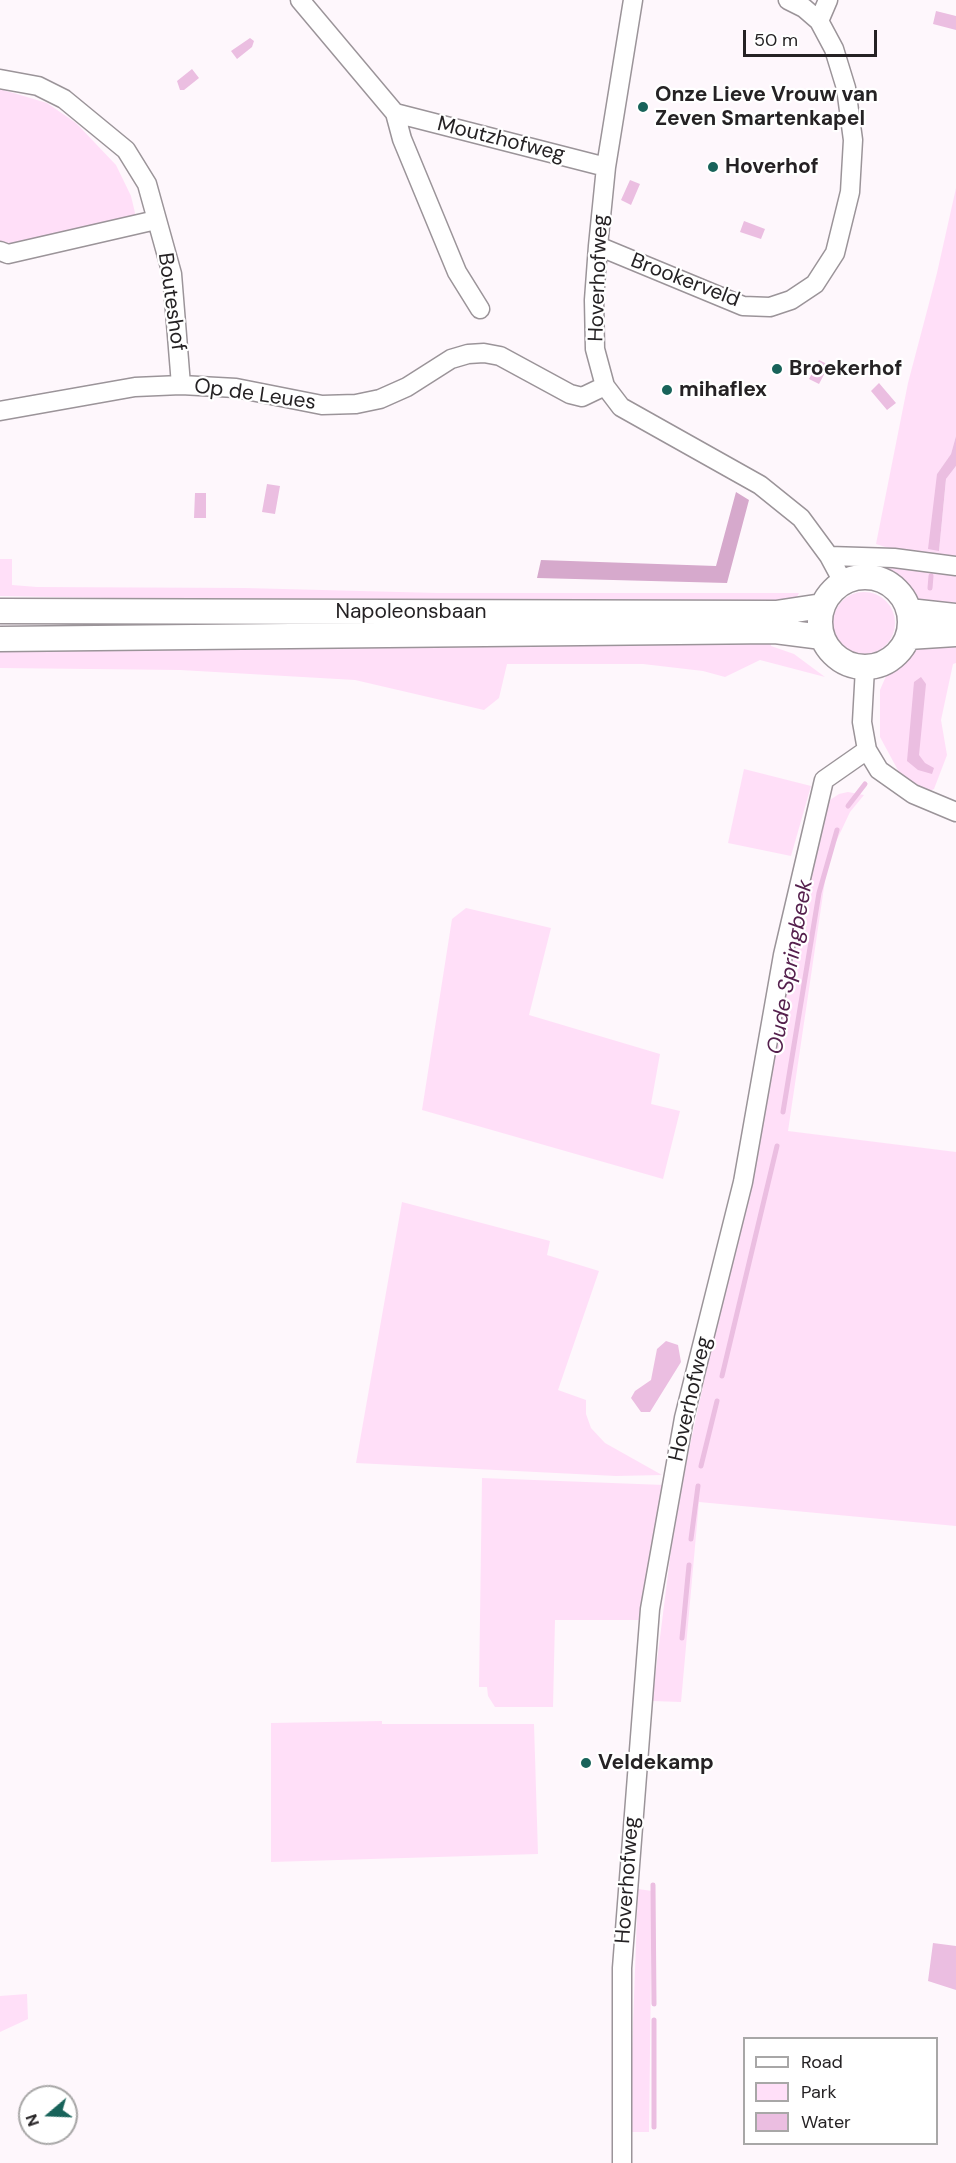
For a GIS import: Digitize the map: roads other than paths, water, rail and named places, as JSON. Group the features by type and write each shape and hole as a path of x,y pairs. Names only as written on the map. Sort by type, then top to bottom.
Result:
{"main road":[{"path":"869,577 883,580 903,598 909,611 908,637 891,659 879,666 865,668 851,666 828,650 822,637 819,627 822,606 834,589 843,582 869,577"},
{"name":"Napoleonsbaan","path":"0,611 776,613 822,606"},
{"path":"909,611 956,616"},
{"name":"Napoleonsbaan","path":"0,639 775,631 822,637"},
{"path":"908,637 956,634"}],"street":[{"name":"Moutzhofweg","path":"300,0 395,113 402,139 457,272 480,309"},
{"name":"Hoverhofweg","path":"633,0 606,167 594,300 595,349 605,386 621,407 760,485 801,518 843,582"},
{"name":"Brookerveld","path":"598,246 743,306 770,307 792,300 815,284 835,252 850,192 853,140 846,88 834,50 819,21 804,8 788,0"},
{"path":"819,21 828,0"},
{"name":"Bouteshof","path":"0,79 38,86 64,99 126,150 147,184 171,274 181,385"},
{"name":"Moutzhofweg","path":"395,113 606,167"},
{"path":"0,251 8,254 156,220"},
{"name":"Op de Leues","path":"0,411 135,387 181,385 236,388 322,405 356,404 380,399 407,387 451,359 468,354 484,353 500,356 570,394 582,397 605,386"},
{"path":"828,556 894,558 956,566"},
{"path":"865,668 862,723 867,750 879,770 913,794 956,812"},
{"name":"Hoverhofweg","path":"622,2163 622,1968 650,1610 664,1528 684,1418 743,1182 783,955 824,780 867,750"}],"water":[{"path":"936,11 956,16 956,30 933,24"},
{"path":"250,38 254,41 252,47 237,59 231,51"},
{"path":"192,69 199,78 184,90 180,90 177,81"},
{"path":"630,180 640,184 631,205 621,200"},
{"path":"744,221 765,229 761,239 740,232"},
{"path":"819,360 829,365 819,384 809,379"},
{"path":"879,383 896,403 887,410 871,391"},
{"path":"956,436 956,466 946,479 939,551 928,549 937,474 951,454"},
{"path":"267,484 280,486 275,514 262,512"},
{"path":"195,493 206,493 206,518 194,518"},
{"path":"921,677 926,684 919,755 925,763 934,768 932,774 918,770 907,761 914,682"},
{"path":"666,1341 678,1345 681,1362 650,1412 641,1412 631,1398 635,1391 651,1380 657,1349"},
{"path":"933,1943 956,1946 956,1990 928,1981"}],"waterway":[{"path":"930,588 931,576"},
{"name":"Oude Springbeek","path":"848,806 865,784"},
{"name":"Oude Springbeek","path":"783,1112 819,893 837,830"},
{"name":"Oude Springbeek","path":"722,1376 777,1146"},
{"name":"Oude Springbeek","path":"701,1466 717,1401"},
{"name":"Oude Springbeek","path":"691,1539 698,1486"},
{"name":"Oude Springbeek","path":"682,1638 689,1565"},
{"name":"Oude Springbeek","path":"653,1885 654,2004"},
{"name":"Oude Springbeek","path":"654,2020 654,2127"}],"place":[{"name":"Onze Lieve Vrouw van Zeven Smartenkapel","path":"643,107"},
{"name":"Hoverhof","path":"713,167"},
{"name":"Broekerhof","path":"777,369"},
{"name":"mihaflex","path":"667,390"},
{"name":"Veldekamp","path":"586,1763"}]}
